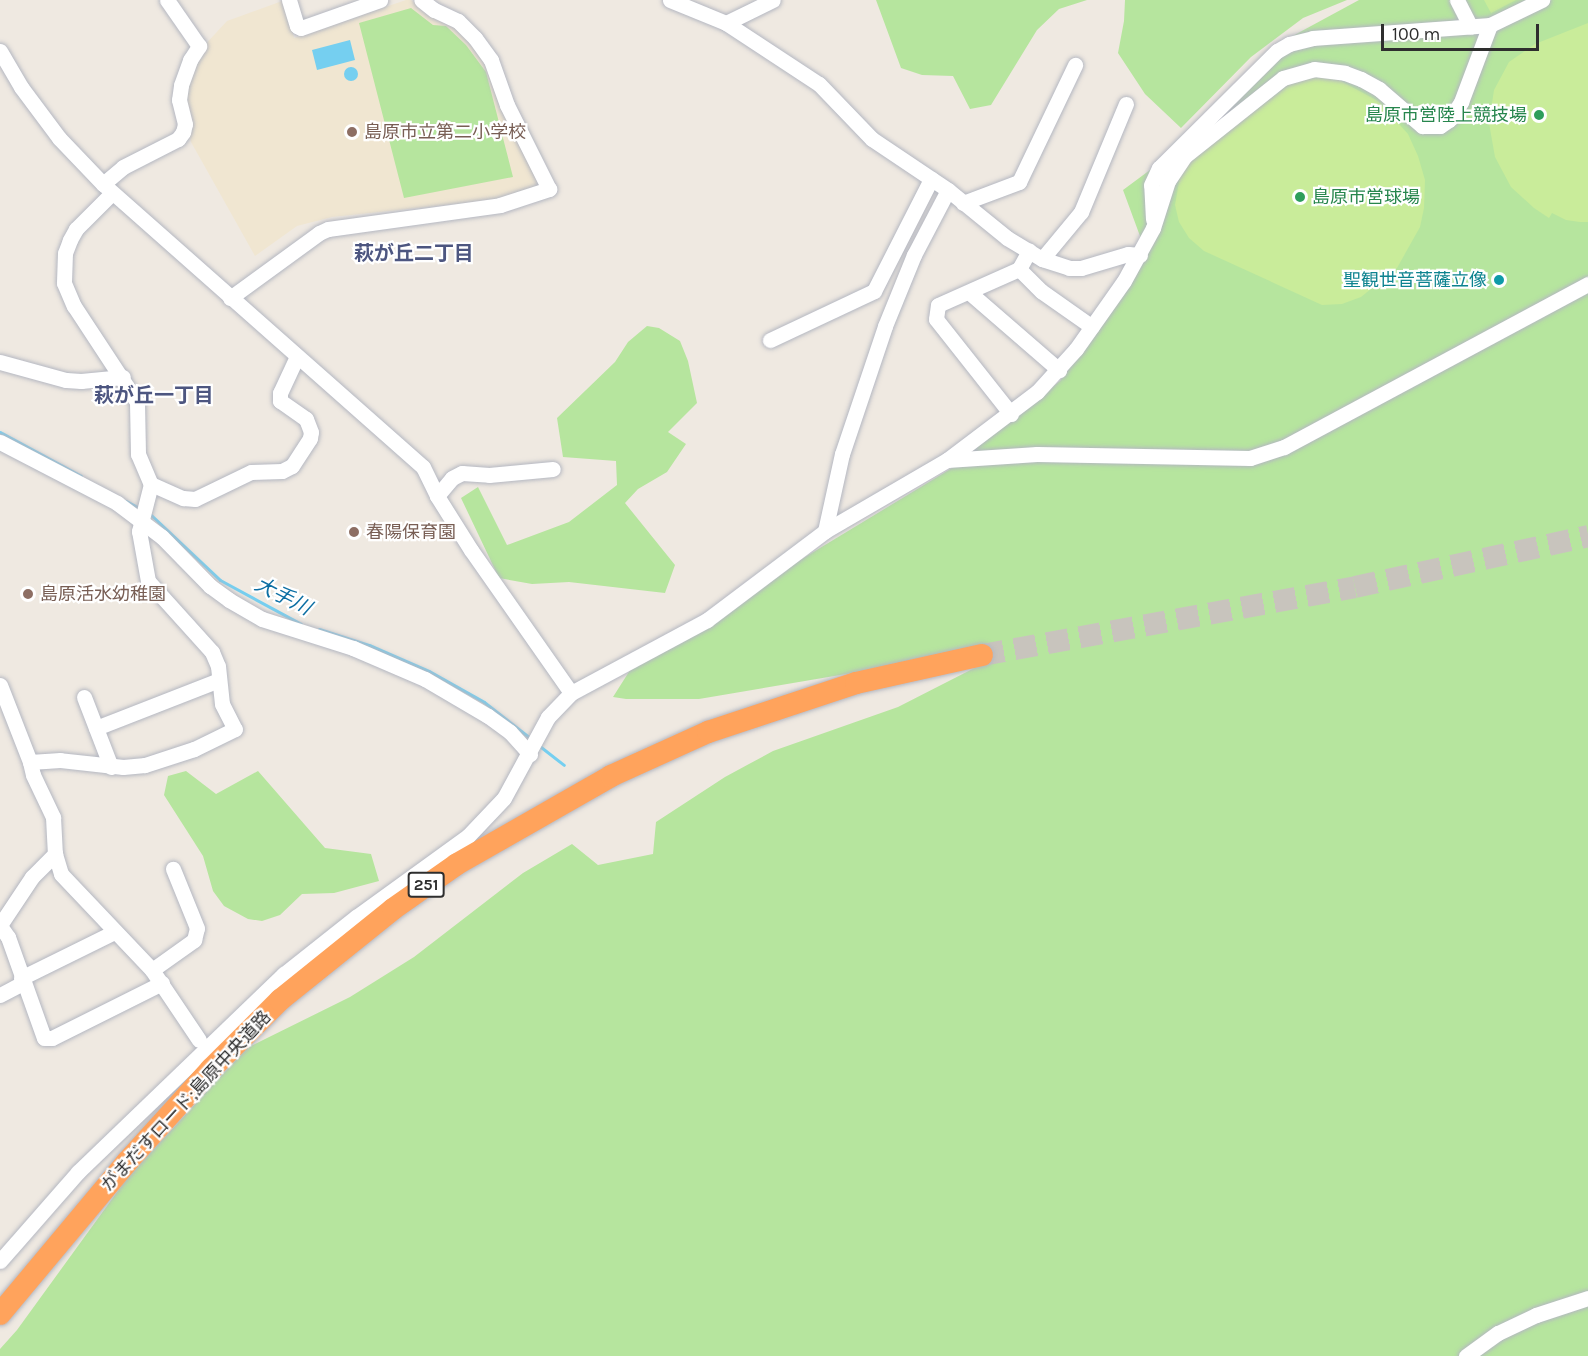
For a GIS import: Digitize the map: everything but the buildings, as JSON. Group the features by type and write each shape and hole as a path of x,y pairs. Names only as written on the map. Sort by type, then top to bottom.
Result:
{"highway":[{"name":"がまだすロード;島原中央道路","path":"0,1314 127,1162 211,1069 280,1000 393,909 457,864 611,776 708,732 856,683 982,655"}],"street":[{"path":"30,762 60,760 111,767 145,765 194,749 235,729 222,704 218,666 212,652 191,632 148,581 140,541 143,514 151,484 138,454 137,402 123,376 67,296 64,276 65,253 76,229 123,167 178,139 183,132 185,124 179,100 180,85 190,60 199,46 167,0"},
{"path":"289,0 297,26 301,28 380,0"},
{"path":"230,298 319,233 500,205 549,189 507,105 490,60 476,38 458,21 434,10 421,0"},
{"path":"670,0 726,23 819,84 872,139 948,190 1007,238 1036,255 1069,268 1081,268 1128,254 1140,255"},
{"path":"726,23 773,0"},
{"path":"1456,0 1471,27"},
{"path":"1153,228 1151,185 1154,173 1277,51 1299,40 1313,38 1490,25 1542,0"},
{"path":"0,1261 78,1172 284,974 356,917 468,836 504,798 548,717 571,693 706,620 825,531 947,460 1011,414 1059,370 1092,327 1140,255 1153,228 1168,181 1185,156 1283,78 1314,69 1345,73 1379,89 1422,126 1440,126 1449,120 1461,102 1490,25"},
{"path":"0,51 21,87 59,138 107,188 423,466 437,496 471,549 571,693"},
{"path":"963,203 1019,182 1075,65"},
{"path":"1011,414 936,320 938,305 970,293 1019,269 1081,212 1126,104"},
{"path":"770,340 874,291 931,179"},
{"path":"825,531 842,454 885,326 914,255 948,190"},
{"path":"1019,269 1041,291 1092,327"},
{"path":"947,460 1037,454 1250,458 1284,447 1304,437 1588,284"},
{"path":"970,293 1059,370"},
{"path":"151,484 183,498 195,499 251,472 282,471 292,466 310,438 311,432 306,419 280,401 280,393 297,357"},
{"path":"0,362 66,380 81,381 123,376"},
{"path":"0,442 117,503 143,514 210,586 262,619 353,648 425,679 534,746"},
{"path":"437,496 452,478 462,473 489,476 553,470"},
{"path":"96,728 219,680"},
{"path":"0,685 33,775 53,817 55,854 61,874 67,883 95,908 114,932 152,970 199,1040"},
{"path":"84,697 111,767"},
{"path":"55,854 32,877 0,925 8,936 42,1036 48,1039 162,983"},
{"path":"152,970 194,940 197,928 172,869"},
{"path":"0,995 22,980 114,932"},
{"path":"1466,1356 1498,1333 1536,1315 1588,1298"}],"shaded area":[{"name":"島原市立第二小学校","path":"285,0 294,38 406,0 411,0 437,19 455,25 489,65 499,96 539,186 493,200 332,217 297,226 255,256 191,142 183,97 202,48 227,21"}],"green space":[{"path":"876,0 1087,0 1059,9 1037,30 991,105 970,109 953,76 922,75 901,68"},
{"path":"1125,0 1347,0 1303,18 1251,57 1181,128 1145,94 1118,53"},
{"path":"1359,0 1588,0 1588,1356 0,1356 0,1349 17,1330 128,1177 247,1048 350,997 414,957 523,873 572,844 598,865 653,854 656,822 725,777 773,751 898,707 992,659 858,672 699,699 613,697 632,667 787,568 975,454 968,454 1060,381 1109,316 1147,255 1123,190 1150,170 1276,45"},
{"path":"1484,0 1516,0 1491,13"},
{"path":"411,8 433,25 446,26 466,45 486,72 513,177 404,198 359,23"},
{"name":"島原市営陸上競技場","path":"1588,23 1588,222 1580,222 1566,220 1552,213 1549,218 1511,187 1495,157 1489,123 1494,90 1509,62 1535,44"},
{"name":"島原市営球場","path":"1308,77 1337,79 1378,101 1408,134 1425,180 1424,208 1420,227 1397,268 1361,297 1342,304 1322,305 1204,251 1189,238 1179,222 1175,205 1180,176 1190,160 1294,81"},
{"path":"647,326 659,328 680,341 688,361 697,403 668,432 686,444 667,472 638,489 625,503 675,565 665,593 569,582 532,584 499,578 461,498 478,487 507,545 569,522 617,485 616,461 563,457 557,418 615,362 628,342"},
{"path":"186,771 216,794 258,771 325,848 371,854 379,881 334,893 302,894 280,915 262,921 248,919 224,906 213,891 203,856 164,795 168,776"}],"water":[{"path":"350,40 355,60 317,70 312,50"},
{"path":"351,67 356,69 358,74 356,79 351,81 346,79 344,74 346,69"}],"waterway":[{"name":"大手川","path":"0,432 81,476"},
{"name":"大手川","path":"126,501 139,508"},
{"name":"大手川","path":"150,514 220,580 301,624"},
{"name":"大手川","path":"319,629 369,645 429,671 484,702 530,738"},
{"name":"大手川","path":"537,744 564,765"}],"tunnel":[{"path":"982,655 1355,587 1588,536"}],"place":[{"name":"島原市営陸上競技場","path":"1539,115"},
{"name":"島原市立第二小学校","path":"352,132"},
{"name":"島原市営球場","path":"1300,197"},
{"name":"聖観世音菩薩立像","path":"1499,280"},
{"name":"春陽保育園","path":"354,532"},
{"name":"島原活水幼稚園","path":"28,594"}],"district":[{"name":"萩が丘二丁目","path":"414,253"},
{"name":"萩が丘一丁目","path":"154,395"}]}
